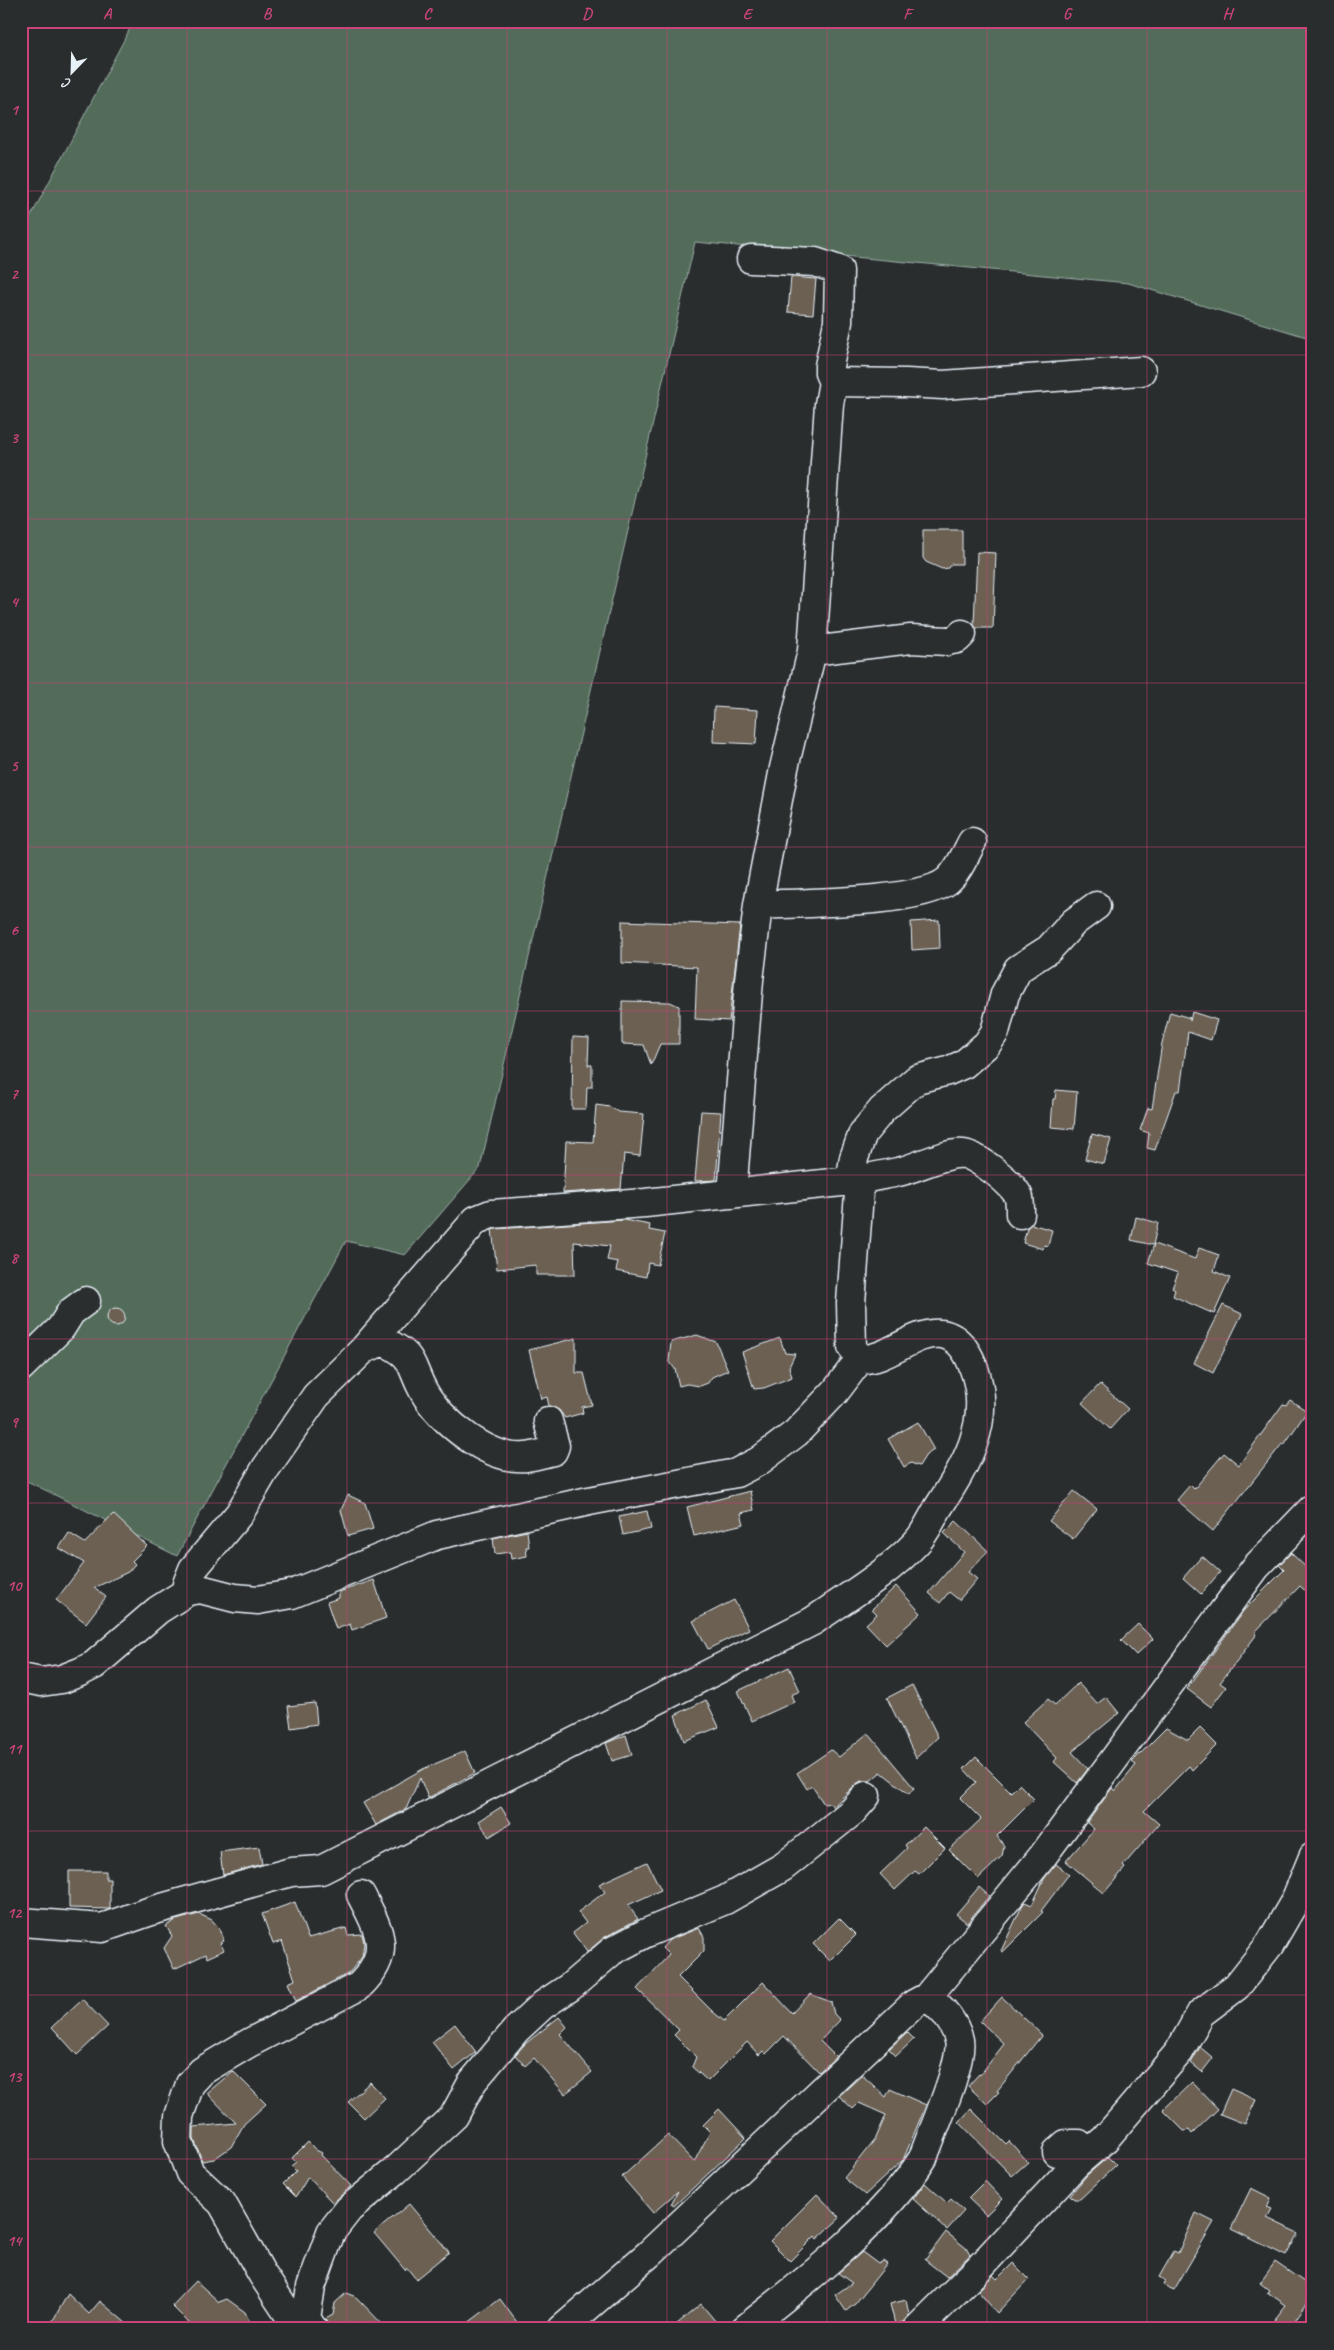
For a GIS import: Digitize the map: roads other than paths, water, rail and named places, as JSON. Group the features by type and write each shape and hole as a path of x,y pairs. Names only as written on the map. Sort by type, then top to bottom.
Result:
{"street":[{"path":"732,1194 749,980 758,904 784,768 812,651 826,433 833,382 829,374 829,366 838,322 839,270 815,262 751,258"},
{"path":"833,382 906,382 943,385 1141,371"},
{"path":"812,651 912,639 947,641 957,639 962,634"},
{"path":"758,904 881,898 936,888 948,880 972,842"},
{"path":"860,1359 852,1347 851,1304 854,1158 863,1134 882,1110 917,1079 948,1071 964,1064 987,1044 995,1032 1005,994 1018,969 1049,949 1074,922 1096,906"},
{"path":"188,1592 187,1584 193,1569 239,1514 266,1468 316,1396 364,1349 476,1220 491,1214 505,1212 645,1203 789,1186 855,1181 898,1172 936,1159 962,1153 977,1159 1010,1185 1019,1197 1020,1214"},
{"path":"21,1342 54,1320 66,1308 82,1304 61,1328 21,1367"},
{"path":"21,1678 41,1682 62,1679 94,1665 158,1610 188,1592 200,1589 235,1598 258,1600 292,1594 438,1535 607,1497 736,1472 759,1461 796,1434 835,1392 860,1359 878,1357 928,1336 941,1334 955,1339 972,1361 981,1390 980,1422 973,1444 955,1482 916,1543 886,1569 813,1621 358,1853 321,1870 291,1872 152,1911 102,1928 21,1922"},
{"path":"364,1349 383,1341 402,1350 409,1358 424,1392 438,1412 466,1438 506,1455 525,1458 552,1451 555,1446 548,1420"},
{"path":"562,2329 650,2253 914,2004 927,1997 1042,1857 1256,1567 1313,1508"},
{"path":"313,2329 306,2318 311,2287 331,2232 349,2209 396,2170 454,2116 473,2081 516,2030 612,1951 646,1932 726,1900 783,1867 852,1812 866,1796"},
{"path":"917,2329 1087,2154 1110,2133 1179,2052 1201,2013 1237,1986 1270,1944 1295,1901 1313,1857"},
{"path":"303,2329 289,2315 262,2274 222,2203 190,2173 178,2141 179,2116 190,2084 202,2071 249,2043 359,1986 369,1977 376,1968 382,1947 374,1919 361,1895"},
{"path":"745,2329 853,2238 914,2172 923,2158 957,2062 960,2042 952,2022 940,2006 927,1997"},
{"path":"1057,2152 1066,2144 1078,2144 1087,2154"}]}
